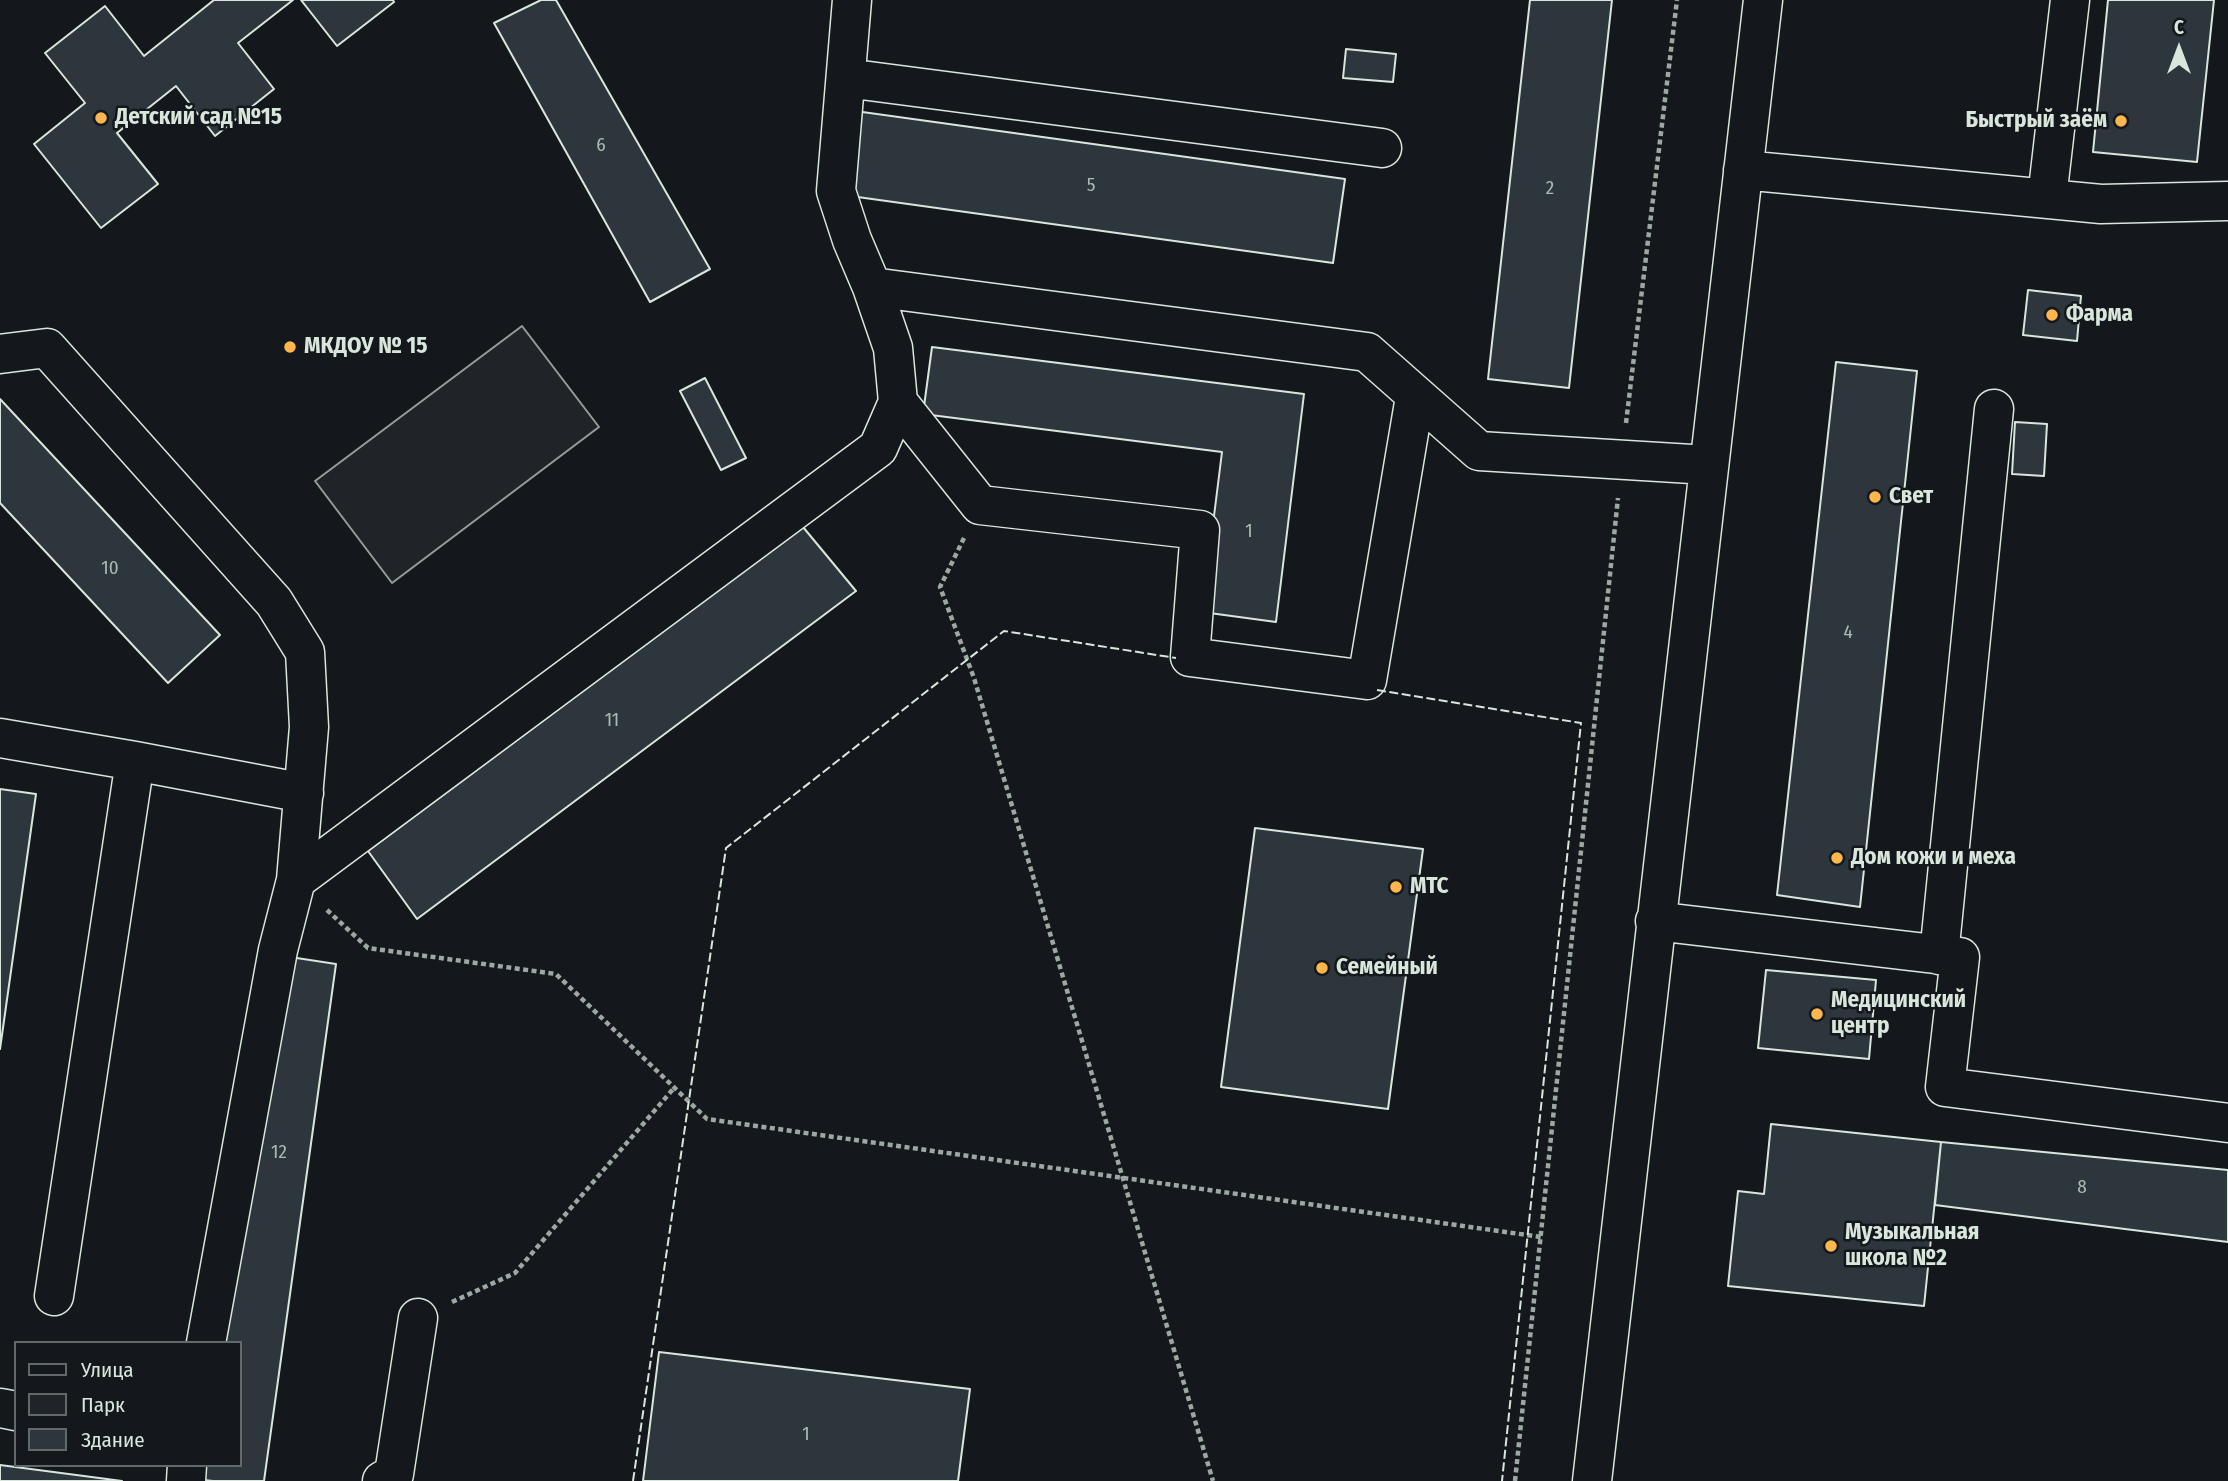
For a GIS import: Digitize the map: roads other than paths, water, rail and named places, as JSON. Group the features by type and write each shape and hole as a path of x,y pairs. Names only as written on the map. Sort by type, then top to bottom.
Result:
{"street":[{"path":"296,880 878,448 898,402 893,348 836,191 852,0"},
{"path":"1592,1481 1763,0"},
{"path":"2047,198 2070,0"},
{"path":"846,78 1382,148"},
{"path":"1743,170 2101,204 2228,201"},
{"path":"872,287 1367,352 1479,451 1709,465"},
{"path":"0,354 47,348 274,602 305,652 309,727 296,880 278,950 206,1341"},
{"path":"898,402 980,505 1200,530 1190,657 1367,680 1415,397"},
{"path":"1939,955 1994,409"},
{"path":"0,738 304,793"},
{"path":"54,1296 135,761"},
{"path":"1655,921 1960,957 1945,1087 2228,1123"},
{"path":"382,1481 394,1474 418,1318"}],"place":[{"name":"Детский сад №15","path":"101,118"},
{"name":"Быстрый заём","path":"2121,121"},
{"name":"Фарма","path":"2052,315"},
{"name":"МКДОУ № 15","path":"290,347"},
{"name":"Свет","path":"1875,497"},
{"name":"Дом кожи и меха","path":"1837,858"},
{"name":"МТС","path":"1396,887"},
{"name":"Семейный","path":"1322,968"},
{"name":"Медицинский центр","path":"1817,1014"},
{"name":"Музыкальная школа №2","path":"1831,1246"}]}
